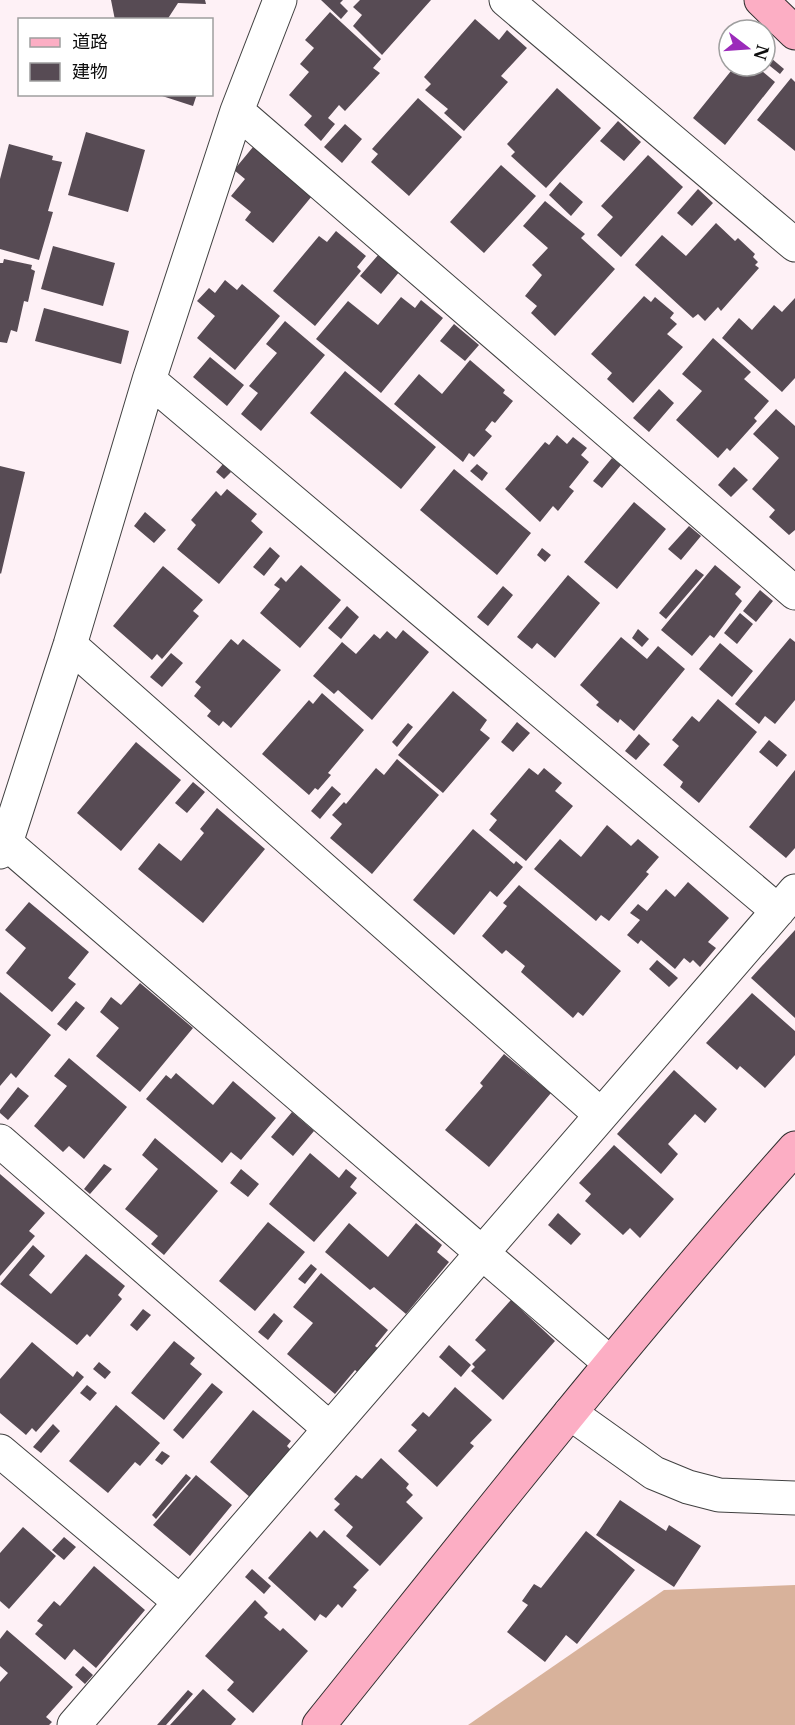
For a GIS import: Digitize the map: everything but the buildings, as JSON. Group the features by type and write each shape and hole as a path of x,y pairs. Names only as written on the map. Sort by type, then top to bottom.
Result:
{"street":[{"path":"280,0 237,111 149,380 70,645 3,848 610,1363"},
{"path":"506,0 795,245"},
{"path":"761,0 795,33"},
{"path":"237,111 795,593"},
{"path":"74,1725 786,901 149,380"},
{"path":"70,645 601,1115"},
{"path":"0,1141 330,1429"},
{"path":"319,1725 610,1363 712,1240 795,1148"},
{"path":"570,1413 654,1473 688,1487 719,1495 795,1498"},
{"path":"0,1451 180,1602"}],"shaded area":[{"path":"795,1585 795,1725 468,1725 664,1590"}]}
